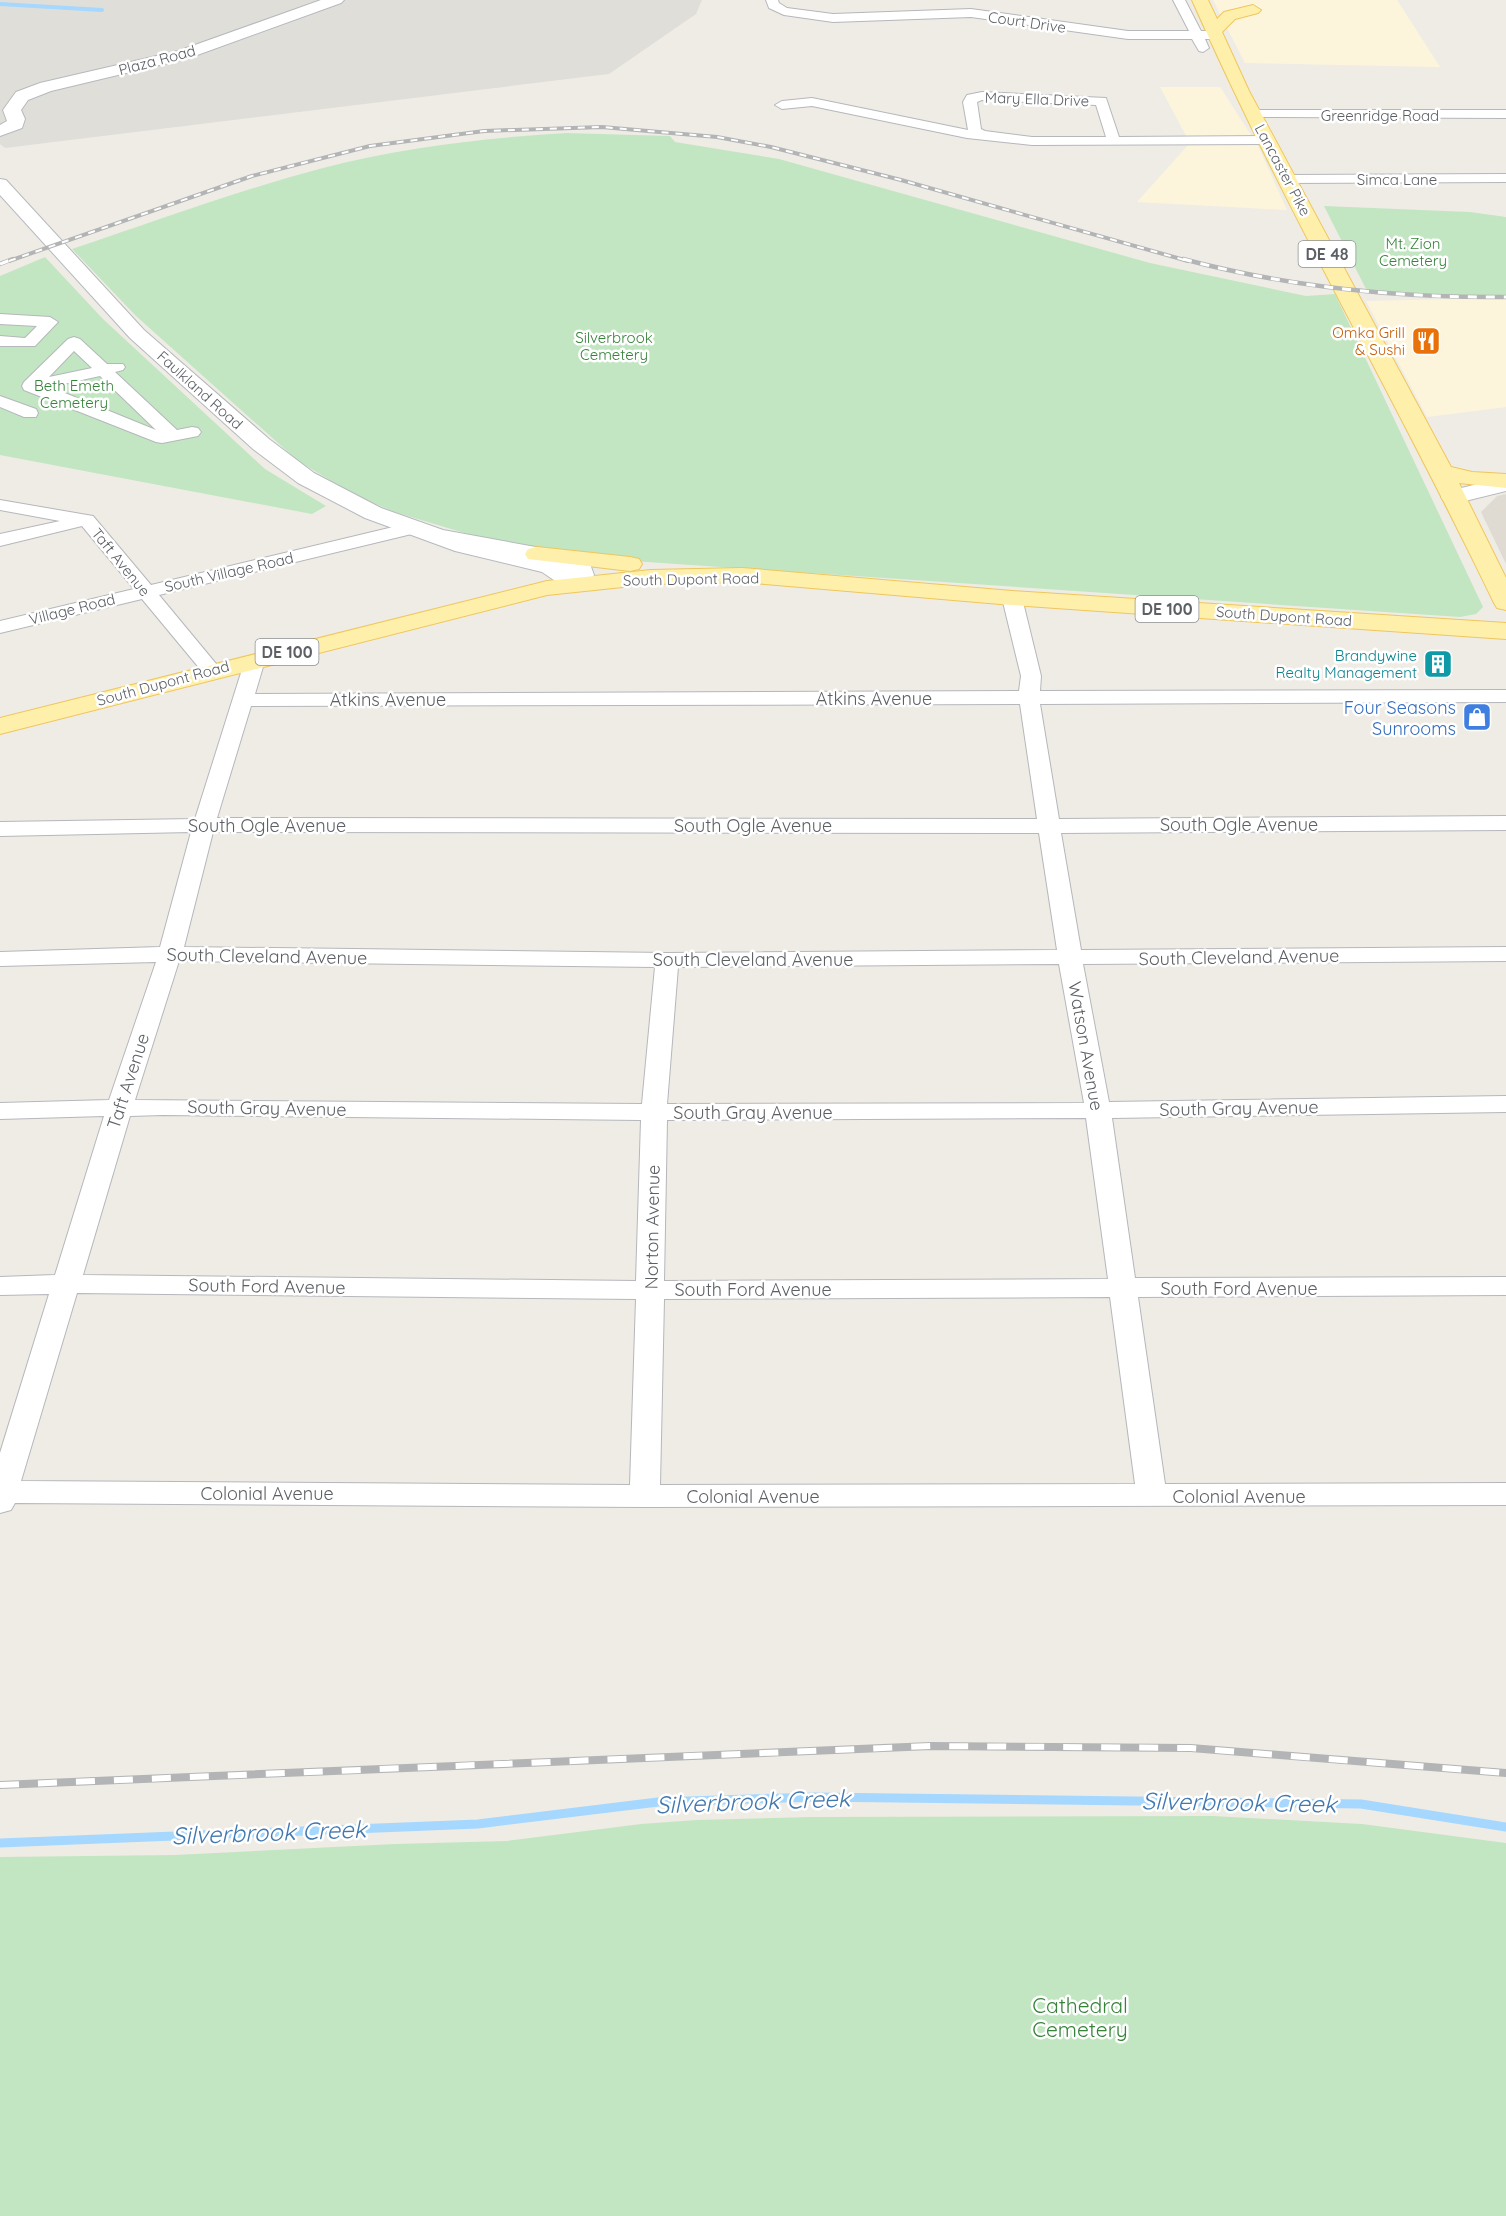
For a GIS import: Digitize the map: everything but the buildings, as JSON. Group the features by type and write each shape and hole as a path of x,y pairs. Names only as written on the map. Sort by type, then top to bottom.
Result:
{"main road":[{"name":"Plaza Road","path":"0,130 16,124 12,110 22,96 46,87 183,54 336,0"},
{"name":"Lancaster Pike","path":"1200,0 1213,38 1442,472 1453,497"},
{"path":"1213,38 1230,15 1251,8 1218,0"},
{"name":"Faulkland Road","path":"0,184 137,334 280,460 306,478 338,497 414,528 444,537 554,557 581,569 582,575 576,584 551,567 464,546 444,537"},
{"path":"1442,472 1472,479 1506,482"},
{"path":"1453,497 1506,482"},
{"name":"DE 48","path":"1453,497 1506,603"},
{"path":"537,554 742,575"},
{"name":"South Dupont Road","path":"0,726 501,599 576,584 651,577 742,575 1012,598 1506,631"}],"street":[{"name":"Court Drive","path":"772,0 773,5 784,11 833,18 942,6 970,13 1128,35 1213,38"},
{"path":"1179,0 1213,38"},
{"name":"Mary Ella Drive","path":"982,135 975,131 970,102 972,99 982,96 1043,98 1101,101 1114,141"},
{"path":"782,105 812,102 967,135 1032,141 1267,140"},
{"name":"Greenridge Road","path":"1254,114 1506,114"},
{"name":"Simca Lane","path":"1288,179 1506,178"},
{"path":"15,330 56,338"},
{"path":"16,404 74,342 127,384 162,438 192,432"},
{"path":"46,370 127,384"},
{"path":"16,404 51,393 127,384"},
{"path":"16,404 127,384"},
{"path":"72,409 127,384"},
{"path":"91,409 127,384"},
{"path":"111,418 127,384"},
{"path":"51,393 72,409 91,409 111,418 131,433 127,384"},
{"name":"Taft Avenue","path":"0,505 87,520 144,592 212,671"},
{"path":"0,540 87,520"},
{"name":"South Village Road","path":"144,592 414,528"},
{"name":"Village Road","path":"0,627 144,592"},
{"name":"Watson Avenue","path":"1012,598 1030,676 1029,698 1048,826 1098,1111 1152,1496"},
{"name":"Taft Avenue","path":"1,1495 120,1107 170,954 204,825 255,660"},
{"name":"Atkins Avenue","path":"242,700 1506,696"},
{"name":"South Ogle Avenue","path":"0,829 204,825 1048,826 1506,823"},
{"name":"South Cleveland Avenue","path":"0,959 170,954 667,960 1506,954"},
{"name":"Norton Avenue","path":"645,1496 654,1112 667,960"},
{"name":"South Gray Avenue","path":"0,1111 120,1107 654,1112 1098,1111 1506,1104"},
{"name":"South Ford Avenue","path":"0,1286 65,1284 651,1290 1506,1286"},
{"name":"Colonial Avenue","path":"1,1495 1506,1494"}],"shaded area":[{"path":"0,0 702,0 696,14 609,74 5,148 0,144"},
{"path":"1213,0 1397,0 1440,67 1245,63"},
{"path":"1160,87 1220,87 1258,146 1287,210 1137,202 1190,143"},
{"path":"1506,298 1506,407 1427,417 1366,301"},
{"path":"1506,494 1506,564 1481,512 1497,496"}],"green space":[{"name":"Silverbrook Cemetery","path":"566,133 670,136 675,142 779,159 1150,263 1306,296 1335,294 1483,607 1476,614 1460,617 618,560 488,540 394,512 355,495 298,461 136,316 72,249 198,206 323,168 383,154 444,144"},
{"name":"Mt. Zion Cemetery","path":"1324,206 1470,212 1506,217 1506,295 1367,291"},
{"name":"Beth Emeth Cemetery","path":"45,257 103,319 265,469 326,506 312,514 0,455 0,276"},
{"name":"Cathedral Cemetery","path":"1213,1816 1362,1824 1506,1843 1506,2216 0,2216 0,1857 175,1855 507,1841 641,1824 697,1820 813,1817"}],"waterway":[{"path":"0,4 102,10"},
{"name":"Silverbrook Creek","path":"0,1843 478,1824 658,1802 815,1797 1361,1804 1506,1827"}],"railway":[{"path":"9,261 252,176 370,146 484,131 602,127 717,137 771,147 901,180 1188,261"},
{"path":"0,264 13,259"},
{"path":"1183,259 1262,277 1343,289 1424,295 1506,297"},
{"path":"0,1785 931,1746 1191,1748 1506,1773"}],"place":[{"name":"Omka Grill & Sushi","path":"1426,341"},
{"name":"Brandywine Realty Management","path":"1438,664"},
{"name":"Four Seasons Sunrooms","path":"1477,717"}]}
